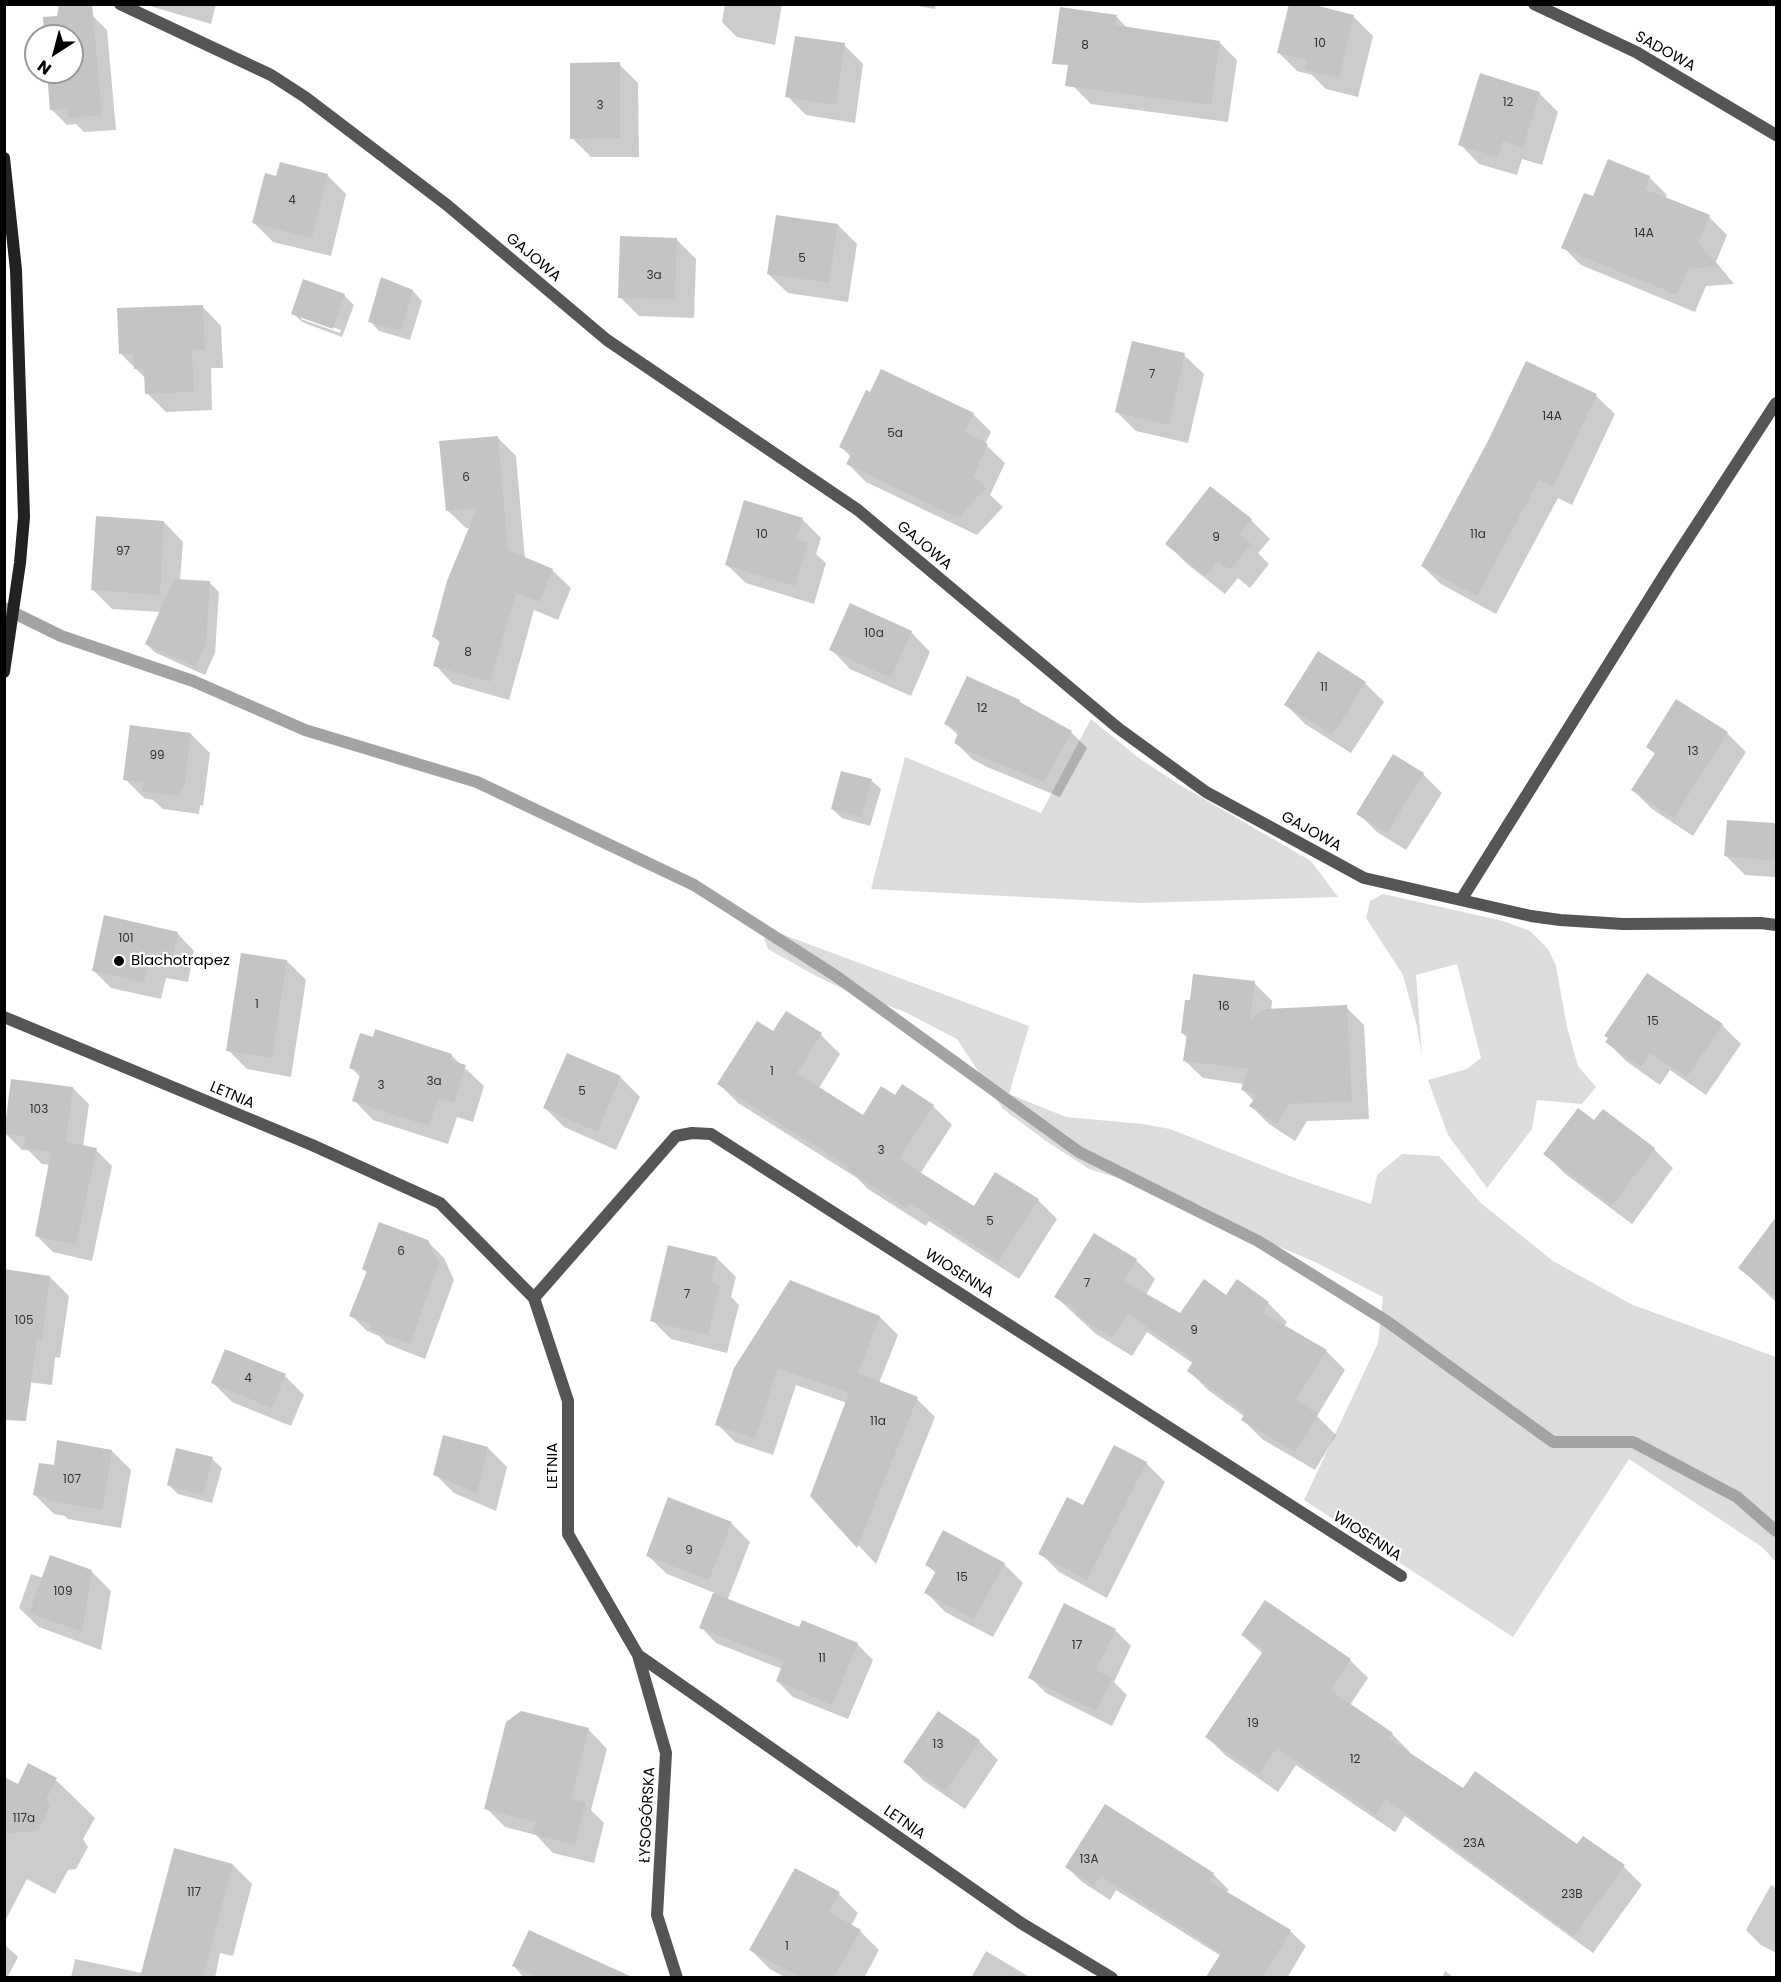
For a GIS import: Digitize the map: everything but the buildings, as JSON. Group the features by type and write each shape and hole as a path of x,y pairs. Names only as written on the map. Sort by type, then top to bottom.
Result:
{"main road":[{"path":"4,158 16,270 24,517 20,563 4,672"}],"street":[{"name":"GAJOWA","path":"120,4 271,75 305,97 447,205 607,340 858,510 1118,728 1206,792 1364,878 1531,916 1560,920 1623,924 1761,923 1776,925"},
{"name":"SADOWA","path":"1534,4 1636,52 1776,135"},
{"path":"1461,900 1679,552 1776,403"},
{"name":"LETNIA","path":"4,1017 312,1145 440,1203 534,1298 568,1401 568,1534 638,1654 1021,1923 1112,1977"},
{"name":"WIOSENNA","path":"534,1298 676,1136 692,1133 711,1134 1401,1576"},
{"name":"ŁYSOGÓRSKA","path":"638,1654 666,1753 657,1915 677,1977"}],"shaded area":[{"path":"1091,719 1140,759 1180,785 1311,861 1338,897 1139,903 871,889 905,757 1041,813"},
{"path":"1383,894 1503,921 1530,931 1548,949 1556,966 1567,1027 1578,1066 1596,1087 1582,1104 1537,1100 1532,1129 1487,1188 1448,1135 1428,1080 1467,1069 1481,1058 1457,964 1416,975 1422,1056 1403,975 1366,918 1370,901"},
{"path":"776,932 1029,1026 1009,1094 1066,1117 1143,1124 1170,1129 1292,1177 1371,1204 1377,1175 1402,1154 1439,1156 1482,1204 1553,1261 1633,1305 1776,1357 1776,1562 1762,1547 1629,1459 1513,1637 1304,1500 1378,1343 1383,1297 1315,1262 1261,1239 1204,1207 1089,1169 1003,1109 957,1039 903,1011 854,994 814,975 768,949 764,939"}],"waterway":[{"path":"4,608 61,636 193,681 305,730 477,782 694,885 836,976 1079,1152 1258,1241 1388,1322 1553,1442 1633,1442 1737,1497 1776,1531"}],"place":[{"name":"Blachotrapez","path":"119,961"}]}
